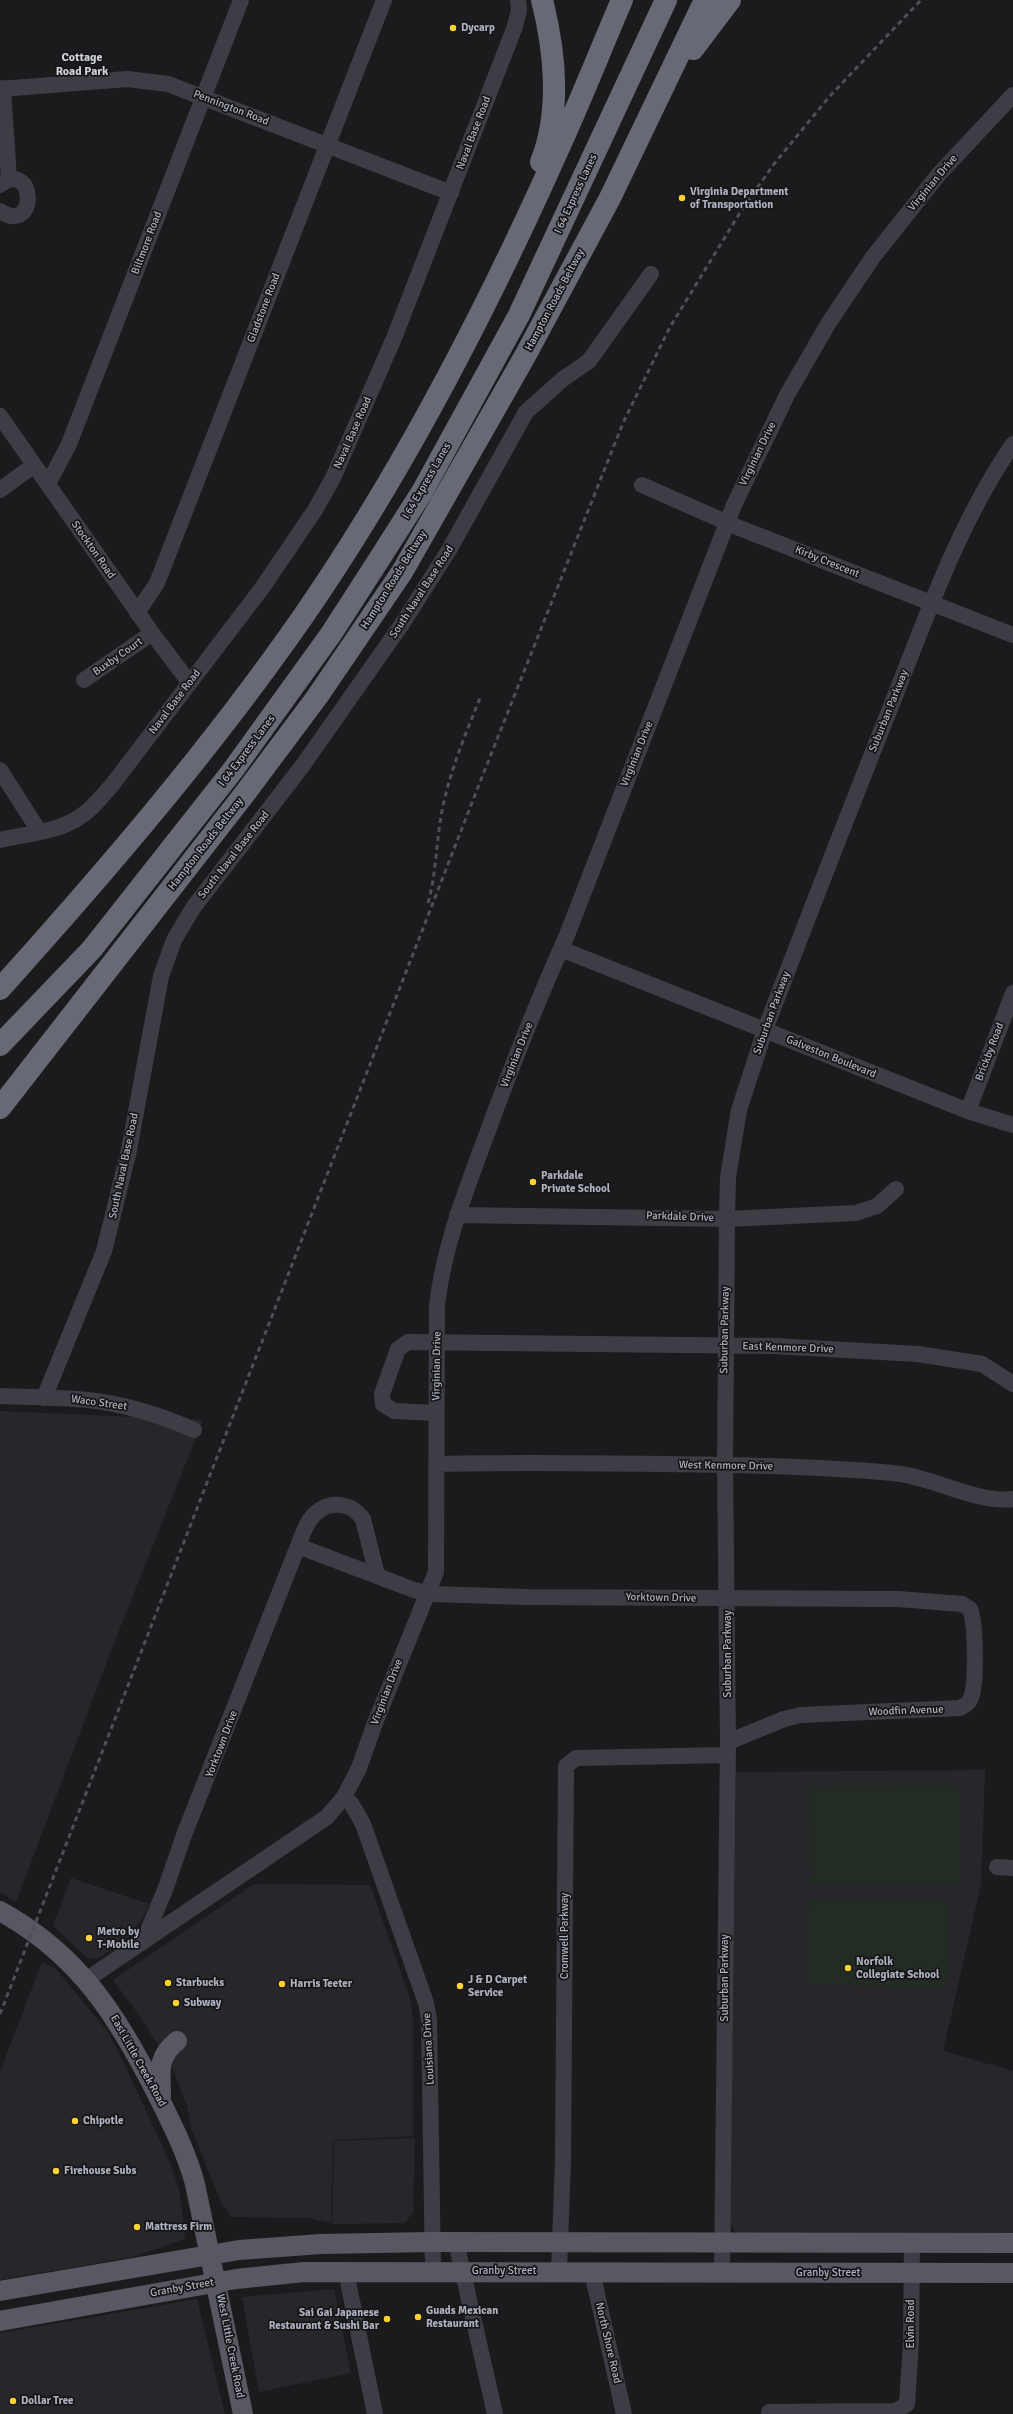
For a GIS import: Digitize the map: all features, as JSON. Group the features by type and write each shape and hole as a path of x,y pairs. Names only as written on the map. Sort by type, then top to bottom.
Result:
{"highway":[{"path":"497,280 544,154 551,125 554,71 552,50 542,0"},
{"path":"0,989 157,810 252,687 303,616 370,510 459,354 497,280 557,153 622,0"},
{"name":"I 64 Express Lanes","path":"114,918 174,846 282,705 331,634 422,492 519,315 666,0"},
{"name":"Hampton Roads Beltway","path":"0,1108 246,792 316,697 402,572 525,356 610,198 705,0"},
{"path":"525,356 553,322 628,184 693,50 730,0"},
{"path":"0,967 97,867 198,745 252,687"},
{"path":"0,1039 114,918"},
{"path":"0,1045 92,949 114,918"},
{"path":"0,1120 31,1068"}],"main road":[{"name":"East Little Creek Road","path":"0,1911 54,1947 86,1980 123,2030 161,2102 192,2173 211,2255"},
{"path":"161,2102 161,2062 165,2052 177,2041"},
{"path":"0,2291 211,2255 277,2246 432,2242 1013,2243"},
{"name":"West Little Creek Road","path":"211,2255 243,2414"},
{"name":"Granby Street","path":"0,2321 264,2275 433,2271 1013,2273"}],"street":[{"name":"Biltmore Road","path":"48,484 69,444 241,0"},
{"name":"Gladstone Road","path":"137,613 157,582 384,0"},
{"name":"Naval Base Road","path":"39,831 70,823 86,812 112,785 262,588 315,510 333,478 380,374 514,29 519,10 518,0"},
{"name":"Pennington Road","path":"1,88 127,79 168,84 451,193"},
{"path":"0,211 5,214 16,215 26,208 29,197 25,186 20,183 4,183 1,88"},
{"name":"Virginian Drive","path":"86,1980 306,1832 327,1816 344,1797 359,1768 375,1724 433,1581 437,1563 435,1521 436,1413 437,1340 440,1282 457,1215 501,1095 561,949 727,522 758,452 828,324 873,257 939,174 1013,95"},
{"name":"South Naval Base Road","path":"44,1398 104,1251 129,1150 161,976 174,940 193,908 303,766 402,624 449,550 526,412 563,379 589,361 651,274"},
{"name":"Stockton Road","path":"0,416 137,613 190,682"},
{"name":"Suburban Parkway","path":"722,2272 728,1748 725,1345 728,1177 736,1123 745,1086 765,1030 931,603 962,533 997,467 1013,444"},
{"path":"0,490 34,465"},
{"name":"Kirby Crescent","path":"642,485 727,522 1013,635"},
{"name":"Buxby Court","path":"84,680 152,633"},
{"path":"0,770 39,831 0,840"},
{"name":"Galveston Boulevard","path":"561,949 968,1111 1013,1125"},
{"name":"Brickby Road","path":"968,1111 1013,993"},
{"name":"Parkdale Drive","path":"457,1215 727,1219 856,1213 878,1206 896,1190"},
{"name":"East Kenmore Drive","path":"436,1413 394,1411 387,1408 381,1399 398,1349 402,1344 408,1342 437,1340 782,1346 950,1358 982,1364 1013,1384"},
{"name":"Waco Street","path":"0,1396 111,1403 160,1416 194,1430"},
{"name":"West Kenmore Drive","path":"436,1464 501,1462 725,1465 893,1473 931,1481 993,1500 1013,1499"},
{"name":"Yorktown Drive","path":"143,1942 166,1890 184,1835 306,1526 320,1510 329,1505 346,1505 353,1508 363,1519 377,1575"},
{"name":"Yorktown Drive","path":"298,1546 427,1594 525,1597 898,1599 948,1603"},
{"name":"Woodfin Avenue","path":"728,1748 784,1719 801,1716 956,1709 967,1704 972,1695 975,1644 972,1614 967,1606 948,1603"},
{"name":"Cromwell Parkway","path":"559,2272 563,2139 566,1766 576,1758 728,1748"},
{"name":"Louisiana Drive","path":"344,1797 357,1812 363,1824 426,2003 429,2018 431,2068 433,2271"},
{"path":"997,1868 1013,1868"},
{"path":"456,2242 464,2271 495,2414"},
{"name":"Elvin Road","path":"770,2412 896,2411 907,2404 911,2350 912,2243"},
{"path":"346,2272 375,2414"},
{"name":"North Shore Road","path":"592,2272 624,2414"}],"shaded area":[{"path":"0,1411 203,1420 112,1648 16,1902 0,1892"},
{"name":"Norfolk Collegiate School","path":"985,1770 981,1884 943,2051 1013,2071 1013,2236 738,2233 730,2223 736,1772"},
{"path":"959,1785 959,1883 810,1883 809,1786"},
{"path":"71,1878 149,1904 143,1918 129,1937 99,1958 88,1958 53,1926"},
{"path":"254,1884 370,1885 411,2001 413,2022 413,2136 333,2140 331,2223 309,2218 231,2217 221,2202 192,2130 187,2106 172,2067 139,2015 113,1980"},
{"path":"809,1899 947,1901 946,1987 808,1985"},
{"path":"42,1962 56,1969 108,2032 123,2061 171,2165 180,2194 185,2239 132,2257 0,2280 0,2072"},
{"path":"415,2138 413,2213 404,2223 332,2224 334,2141"},
{"path":"334,2289 351,2373 259,2392 242,2297"},
{"path":"197,2299 225,2414 0,2414 0,2333"}],"railway":[{"path":"0,2014 482,777 623,423 670,327 741,211 774,164 829,97 921,0"},
{"path":"428,903 446,792 459,751 480,698"}],"place":[{"name":"Dycarp","path":"453,28"},
{"name":"Virginia Department of Transportation","path":"682,198"},
{"name":"Parkdale Private School","path":"533,1182"},
{"name":"Metro by T-Mobile","path":"89,1938"},
{"name":"Norfolk Collegiate School","path":"848,1968"},
{"name":"Starbucks","path":"168,1983"},
{"name":"Harris Teeter","path":"282,1984"},
{"name":"J & D Carpet Service","path":"460,1986"},
{"name":"Subway","path":"176,2003"},
{"name":"Chipotle","path":"75,2121"},
{"name":"Firehouse Subs","path":"56,2171"},
{"name":"Mattress Firm","path":"137,2227"},
{"name":"Guads Mexican Restaurant","path":"418,2317"},
{"name":"Sai Gai Japanese Restaurant & Sushi Bar","path":"387,2319"},
{"name":"Dollar Tree","path":"13,2401"}],"district":[{"name":"Cottage Road Park","path":"82,65"}]}
